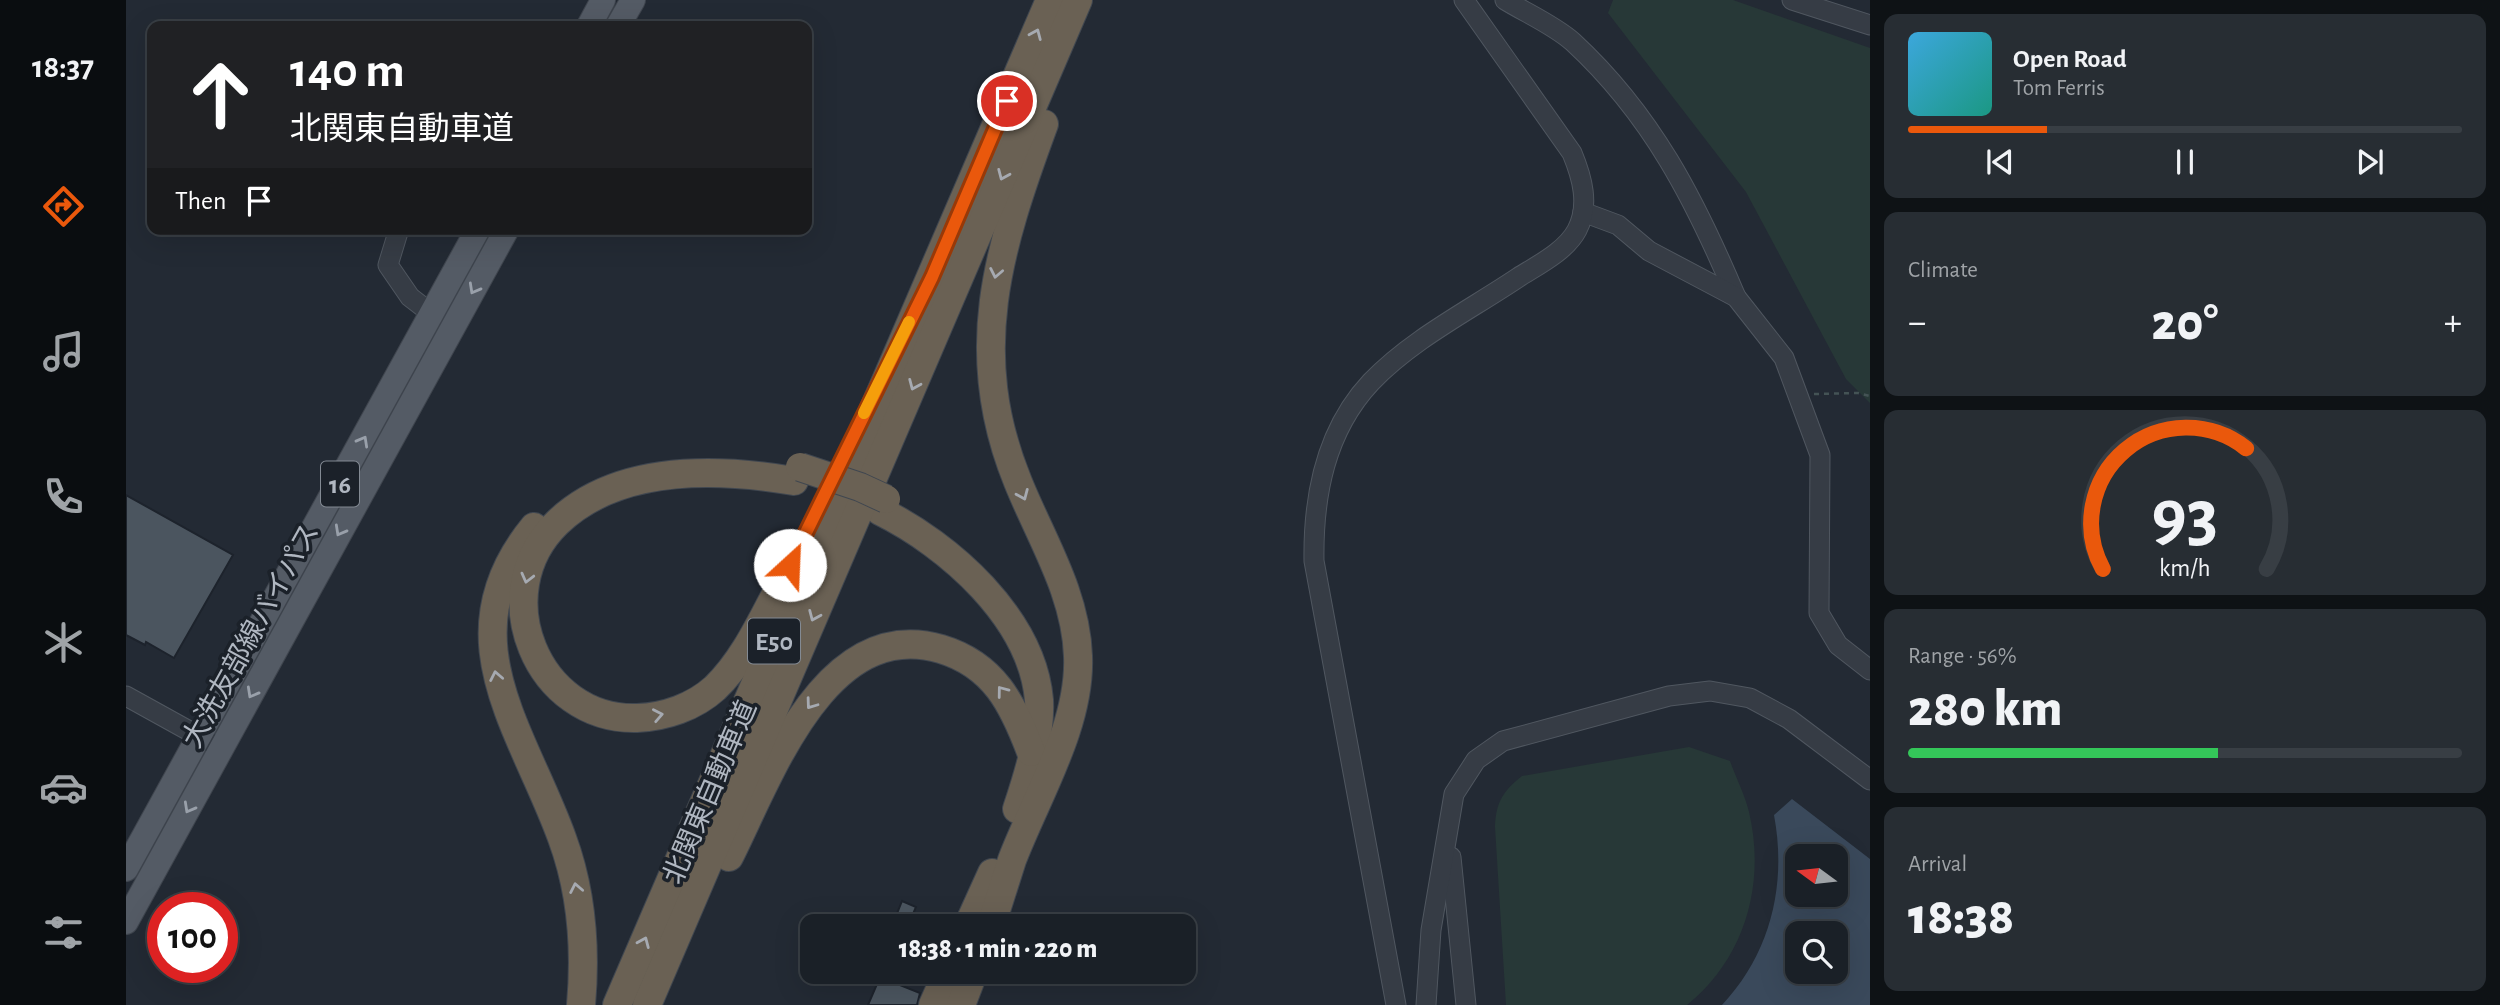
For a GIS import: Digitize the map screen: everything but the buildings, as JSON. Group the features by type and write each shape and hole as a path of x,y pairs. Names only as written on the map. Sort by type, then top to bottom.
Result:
{"highway":[{"name":"北関東自動車道","path":"617,1005 1050,0"},
{"name":"北関東自動車道","path":"647,1005 1078,0"},
{"path":"973,914 1026,783 1045,749 1070,719 1078,680 1076,630 1057,569 1005,447 996,415 989,344 996,272 1006,233 1090,0"},
{"path":"797,474 676,475 617,488 575,509 541,543 530,566 523,591 526,634 535,656 549,678 584,707 627,718 674,712 713,690 733,668 756,632 932,277"},
{"path":"581,1005 584,944 574,875 562,838 509,718 494,667 492,621 511,560 523,540 550,509 592,483 645,466 743,459 797,474 836,492 883,505 944,553 985,592 1015,632 1036,680 1039,721 1045,749 995,914"},
{"path":"662,1005 708,900 799,722 815,698 851,663 891,647 912,645 932,647 972,661 1004,691 1045,749"},
{"path":"933,1005 942,984"},
{"path":"961,1005 969,984"}],"main road":[{"path":"592,21 603,0"},
{"path":"621,21 633,0"},
{"name":"大洗友部線バイパス","path":"126,869 475,235"},
{"name":"大洗友部線バイパス","path":"126,922 504,235"}],"street":[{"path":"1396,1005 1314,561 1314,522 1320,483 1329,450 1346,415 1371,382 1408,351 1553,255 1576,232 1583,212 1583,180 1572,153 1464,0"},
{"path":"1505,0 1571,40 1623,95 1658,141 1706,225 1736,297 1784,358 1820,455 1819,613 1838,645 1870,670"},
{"path":"1792,0 1870,25"},
{"path":"1583,212 1618,225 1649,251 1736,297"},
{"path":"397,235 388,265 410,297 432,314"},
{"path":"1426,1005 1431,930 1454,794 1476,760 1503,741 1669,696 1710,691 1750,698 1788,719 1870,780"},
{"path":"126,696 222,749"},
{"path":"1449,835 1466,1005"}],"path":[{"path":"1798,395 1842,392 1870,396"}],"shaded area":[{"path":"1613,0 1733,0 1870,48 1870,403 1846,379 1746,192 1608,13"},
{"path":"1689,747 1730,761 1747,806 1754,839 1755,866 1746,918 1724,965 1687,1005 1506,1005 1495,827 1499,804 1505,792 1522,776"}],"water":[{"path":"1792,799 1870,859 1870,1005 1722,1005 1753,963 1763,940 1776,892 1778,841 1774,815"}],"slow traffic":[{"path":"864,413 909,322"}],"route":[{"path":"790,565 932,277 1007,101"}]}
